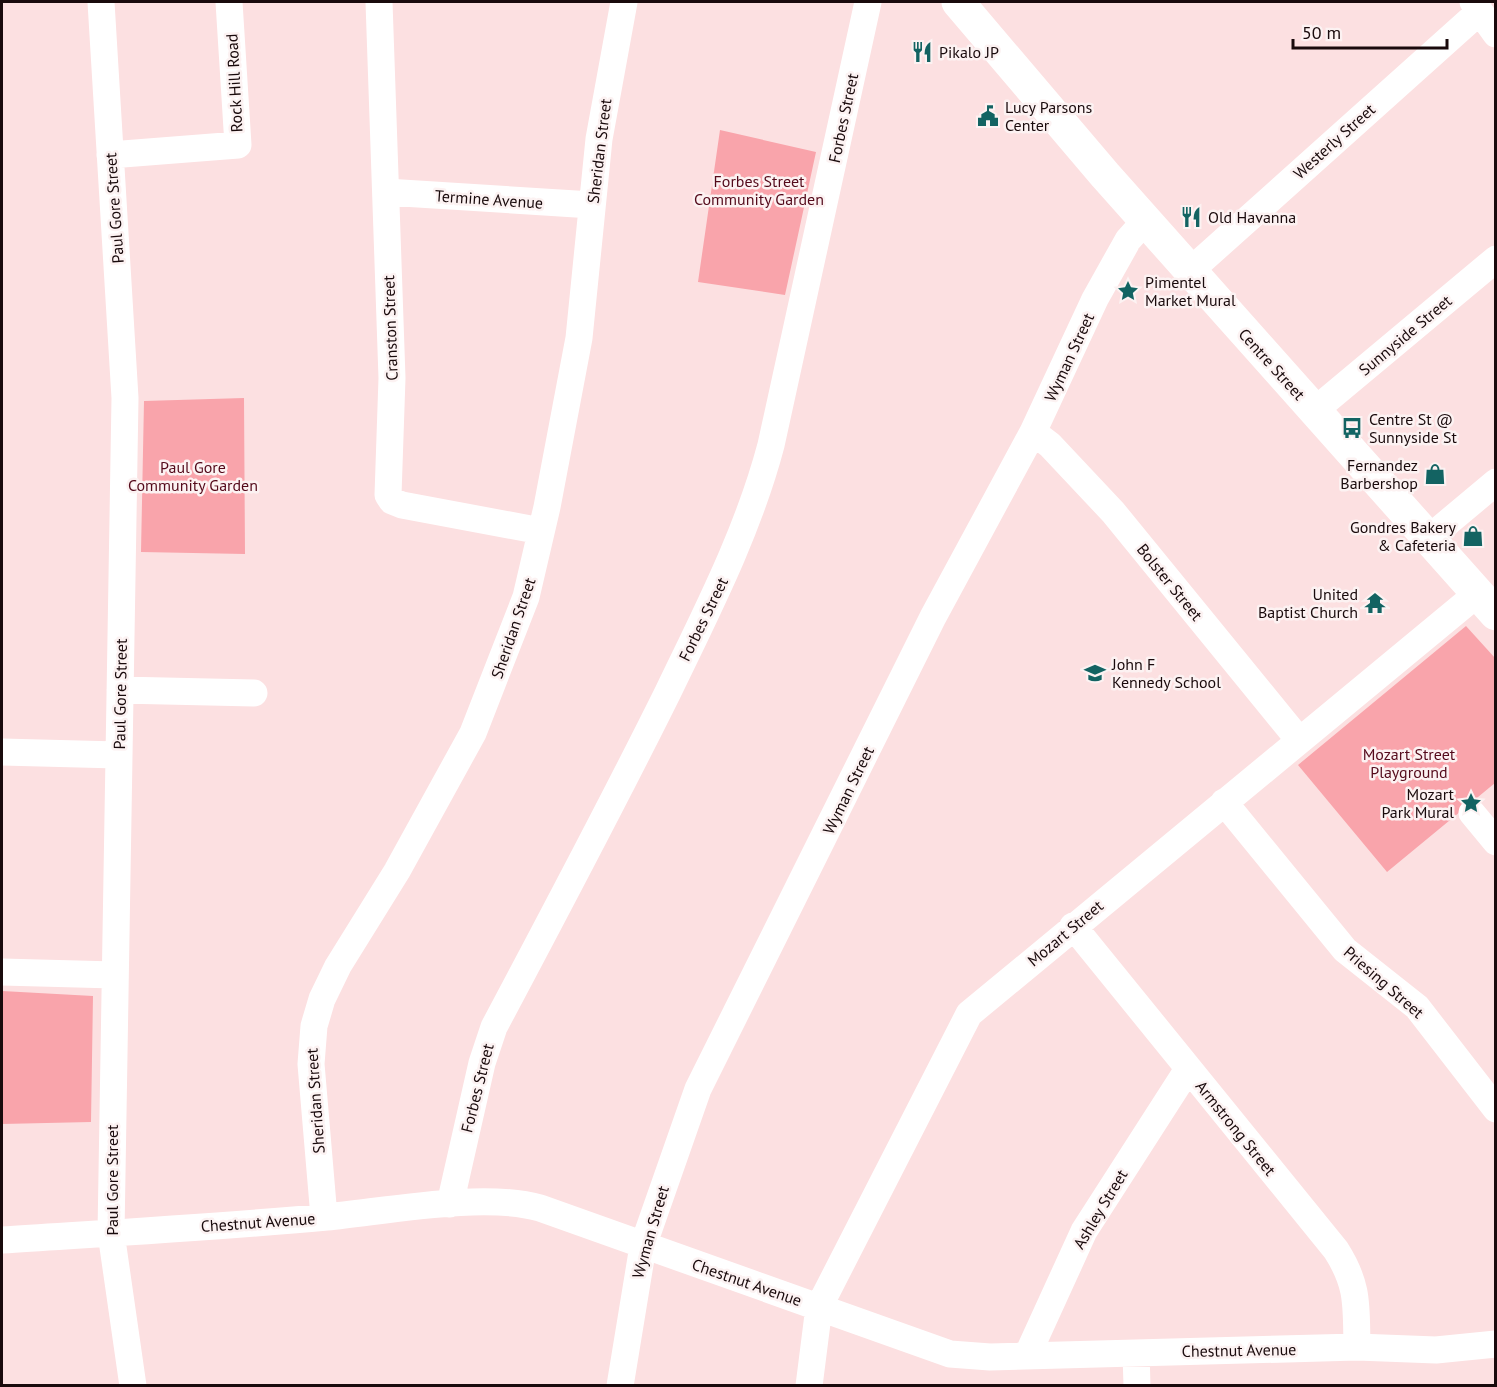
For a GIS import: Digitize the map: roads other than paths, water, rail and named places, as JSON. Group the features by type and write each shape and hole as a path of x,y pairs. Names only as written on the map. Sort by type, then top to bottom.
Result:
{"main road":[{"name":"Centre Street","path":"958,2 1145,221 1486,604"}],"street":[{"name":"Paul Gore Street","path":"101,2 125,398 111,1233 133,1386"},
{"name":"Rock Hill Road","path":"110,155 238,146 229,2"},
{"name":"Cranston Street","path":"379,2 392,378 388,495 392,501 402,505 541,531"},
{"name":"Sheridan Street","path":"324,1217 311,1064 312,1040 317,1013 338,966 397,871 451,775 482,714 521,613 541,531 579,338 602,116 624,2"},
{"name":"Forbes Street","path":"450,1204 482,1063 494,1027 614,801 717,592 753,506 771,445 868,2"},
{"path":"1476,7 1496,34"},
{"name":"Westerly Street","path":"1190,271 1476,7"},
{"name":"Termine Avenue","path":"386,192 592,205"},
{"name":"Wyman Street","path":"620,1386 643,1246 698,1089 933,617 1033,432 1095,299 1128,240 1145,221"},
{"name":"Sunnyside Street","path":"1314,411 1496,259"},
{"name":"Bolster Street","path":"1033,432 1050,445 1113,512 1299,740"},
{"path":"1428,539 1496,482"},
{"name":"Mozart Street","path":"809,1386 819,1307 969,1014 1299,740 1486,604"},
{"path":"120,690 254,693"},
{"path":"2,752 118,755"},
{"name":"Priesing Street","path":"1224,802 1345,950 1417,1007 1496,1108"},
{"path":"1472,813 1496,842"},
{"name":"Armstrong Street","path":"1073,926 1329,1241 1349,1270 1356,1293 1357,1347"},
{"path":"2,972 115,975"},
{"name":"Ashley Street","path":"1028,1356 1084,1231 1188,1069"},
{"name":"Chestnut Avenue","path":"2,1240 324,1217 450,1204 503,1202 529,1205 950,1354 1028,1356 1357,1347 1436,1350 1496,1344"},
{"path":"1136,1353 1137,1386"}],"place":[{"name":"Pikalo JP","path":"922,52"},
{"name":"Lucy Parsons Center","path":"988,116"},
{"name":"Old Havanna","path":"1191,217"},
{"name":"Pimentel Market Mural","path":"1128,291"},
{"name":"Centre St @ Sunnyside St","path":"1352,428"},
{"name":"Fernandez Barbershop","path":"1435,474"},
{"name":"Gondres Bakery & Cafeteria","path":"1473,536"},
{"name":"United Baptist Church","path":"1375,603"},
{"name":"John F Kennedy School","path":"1095,673"},
{"name":"Mozart Park Mural","path":"1471,803"}],"park label":[{"name":"Forbes Street Community Garden","path":"759,190"},
{"name":"Paul Gore Community Garden","path":"193,476"},
{"name":"Mozart Street Playground","path":"1409,763"}]}
